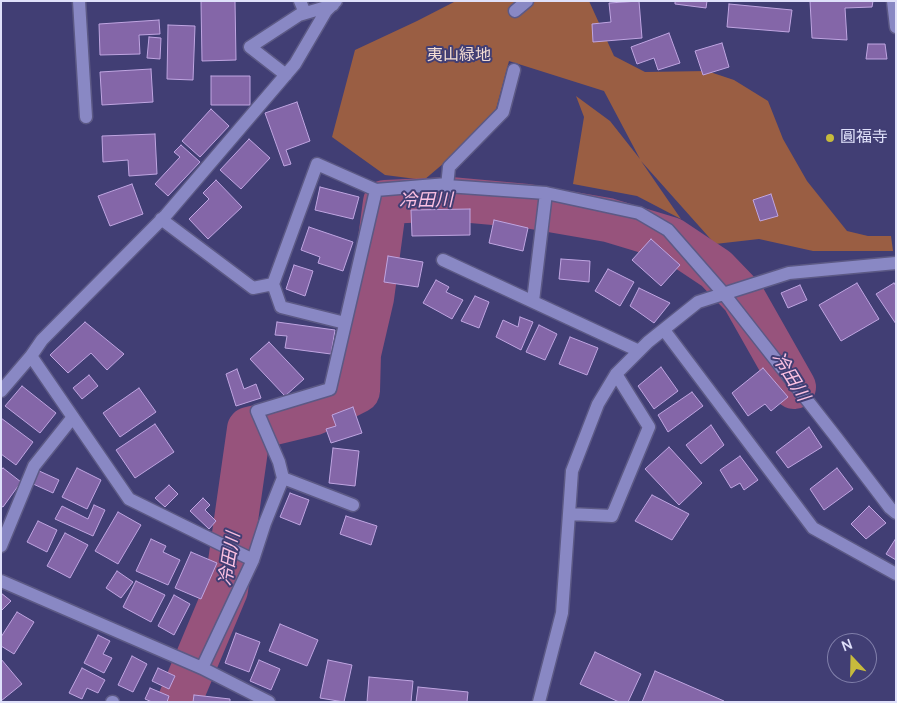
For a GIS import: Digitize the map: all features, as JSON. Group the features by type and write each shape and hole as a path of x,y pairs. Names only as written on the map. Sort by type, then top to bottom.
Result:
{"street":[{"path":"79,1 86,118"},
{"path":"300,1 305,13"},
{"path":"515,11 527,1"},
{"path":"893,1 896,27"},
{"path":"286,74 250,47 299,15 334,3"},
{"path":"1,391 42,340 161,219 295,64 326,11 334,3"},
{"path":"447,184 449,167 503,112 514,70"},
{"path":"345,323 281,307 273,284 317,164 376,190 447,184 447,186 546,193 639,213 668,230 724,294 890,508 896,513"},
{"path":"202,668 253,560 283,478 279,462 257,411 330,389 376,190"},
{"path":"533,302 546,193"},
{"path":"161,219 253,288 273,284"},
{"path":"444,260 639,351"},
{"path":"539,702 562,613 572,471 598,404 616,374 639,351 698,302 789,273 896,263"},
{"path":"664,330 813,528 896,574"},
{"path":"30,356 129,499 253,560"},
{"path":"569,514 612,516 649,427 616,374"},
{"path":"1,546 34,466 72,417"},
{"path":"283,478 353,505"},
{"path":"1,581 202,668 247,696 270,702"}],"green space":[{"name":"夷山緑地","path":"589,1 614,56 645,72 707,71 734,80 768,101 783,139 807,181 847,231 868,236 891,236 893,251 813,251 759,239 715,244 641,161 681,219 637,196 573,184 584,117 576,96 610,121 640,159 604,91 509,61 496,109 444,163 424,180 385,175 332,137 355,50 454,2"}],"building":[{"path":"201,1 235,1 236,60 202,61"},
{"path":"639,1 642,38 593,42 592,24 611,22 609,3"},
{"path":"675,1 707,1 706,8 675,4"},
{"path":"810,1 873,1 872,7 845,8 847,40 812,38"},
{"path":"729,4 792,10 789,32 727,27"},
{"path":"159,20 160,34 139,35 140,54 100,55 99,24"},
{"path":"168,25 195,26 193,80 167,79"},
{"path":"669,33 680,63 658,70 654,58 637,64 631,47"},
{"path":"149,37 161,38 160,59 147,58"},
{"path":"722,43 729,67 703,75 695,51"},
{"path":"868,44 885,44 887,59 866,59"},
{"path":"151,69 153,102 102,105 100,72"},
{"path":"211,76 250,76 250,105 211,105"},
{"path":"297,102 310,141 286,150 291,164 284,166 265,113"},
{"path":"211,109 229,126 200,157 182,141"},
{"path":"155,134 157,174 129,176 128,160 103,162 102,136"},
{"path":"249,139 270,158 241,189 220,170"},
{"path":"181,145 200,162 168,196 155,184 180,157 174,152"},
{"path":"216,180 242,207 208,239 189,219 209,199 203,193"},
{"path":"132,184 143,214 110,226 98,196"},
{"path":"320,187 359,197 353,219 315,210"},
{"path":"771,194 778,216 760,221 753,200"},
{"path":"470,209 470,235 412,236 411,210"},
{"path":"494,220 528,228 523,251 489,243"},
{"path":"309,227 353,242 343,271 318,263 320,257 301,250"},
{"path":"651,239 680,265 661,286 632,260"},
{"path":"388,256 423,262 418,287 384,282"},
{"path":"561,259 590,261 589,282 559,279"},
{"path":"294,265 313,271 305,296 286,289"},
{"path":"608,269 634,282 620,306 595,291"},
{"path":"436,280 449,287 446,292 463,300 452,319 423,303"},
{"path":"857,283 879,319 841,341 819,305"},
{"path":"894,283 896,286 896,324 876,294"},
{"path":"800,285 807,300 788,308 781,293"},
{"path":"639,288 670,303 654,323 630,306"},
{"path":"475,296 489,302 479,328 461,321"},
{"path":"520,317 533,322 521,350 496,337 503,320 518,327"},
{"path":"85,322 124,354 107,370 91,353 68,373 50,355"},
{"path":"277,322 335,330 331,354 285,348 287,336 275,335"},
{"path":"539,325 557,334 545,360 526,352"},
{"path":"570,337 598,348 587,375 559,364"},
{"path":"269,342 304,379 285,396 250,359"},
{"path":"661,367 678,391 654,409 638,386"},
{"path":"763,368 788,397 771,411 765,404 748,416 732,393"},
{"path":"237,369 244,389 256,384 261,398 236,406 226,374"},
{"path":"89,375 98,386 82,399 73,388"},
{"path":"22,386 56,413 40,433 5,406"},
{"path":"139,388 156,412 120,437 103,413"},
{"path":"692,392 703,406 668,432 658,415"},
{"path":"353,407 362,433 331,443 326,429 336,426 332,415"},
{"path":"1,418 33,442 16,465 1,454"},
{"path":"155,424 174,452 135,478 116,450"},
{"path":"711,425 724,445 701,464 686,445"},
{"path":"809,427 822,447 788,468 776,452"},
{"path":"669,447 702,483 679,505 645,469"},
{"path":"333,448 359,451 355,486 329,483"},
{"path":"740,456 758,480 744,490 740,483 731,488 720,470"},
{"path":"3,468 21,482 3,507 1,506 1,470"},
{"path":"77,468 101,480 87,509 62,497"},
{"path":"837,468 853,489 824,510 810,489"},
{"path":"37,470 59,480 53,493 31,483"},
{"path":"169,485 178,494 165,507 155,498"},
{"path":"290,493 309,500 300,525 280,517"},
{"path":"652,495 689,514 672,540 635,521"},
{"path":"203,498 210,505 205,510 216,521 209,529 190,511"},
{"path":"94,505 105,510 93,536 55,519 62,506 88,519"},
{"path":"869,506 886,523 866,539 851,524"},
{"path":"118,512 141,525 118,564 95,551"},
{"path":"346,516 377,526 371,545 340,534"},
{"path":"38,521 57,530 47,552 27,542"},
{"path":"65,533 88,545 70,578 47,566"},
{"path":"896,538 896,560 886,554"},
{"path":"151,539 166,546 163,552 180,560 168,585 136,571"},
{"path":"191,552 217,563 201,599 175,588"},
{"path":"117,571 133,582 121,598 106,588"},
{"path":"136,581 165,595 151,622 123,607"},
{"path":"1,593 11,601 1,611"},
{"path":"174,595 190,604 174,635 158,626"},
{"path":"17,612 34,622 14,654 1,646 1,637"},
{"path":"280,624 318,640 307,666 269,651"},
{"path":"236,633 260,642 249,672 225,663"},
{"path":"98,635 110,641 103,654 112,658 104,673 84,663"},
{"path":"595,652 641,674 628,702 619,702 580,684"},
{"path":"132,656 147,664 133,692 118,685"},
{"path":"1,659 22,684 1,701"},
{"path":"259,660 280,669 271,690 250,681"},
{"path":"328,660 352,665 344,702 320,698"},
{"path":"82,668 105,680 98,693 87,688 82,699 69,693"},
{"path":"158,668 175,676 169,689 152,681"},
{"path":"655,671 724,701 724,702 642,702"},
{"path":"369,677 413,681 411,702 367,702"},
{"path":"418,687 468,692 467,702 416,702"},
{"path":"150,688 169,696 167,702 152,702 145,699"},
{"path":"194,695 230,699 230,702 193,702"}],"waterway":[{"name":"冷田川","path":"179,702 226,590 249,429 315,413 358,391 359,354 372,298 385,202 450,199 527,206 608,220 671,239 716,269 743,297 794,387"}],"place":[{"name":"圓福寺","path":"830,138"}]}
